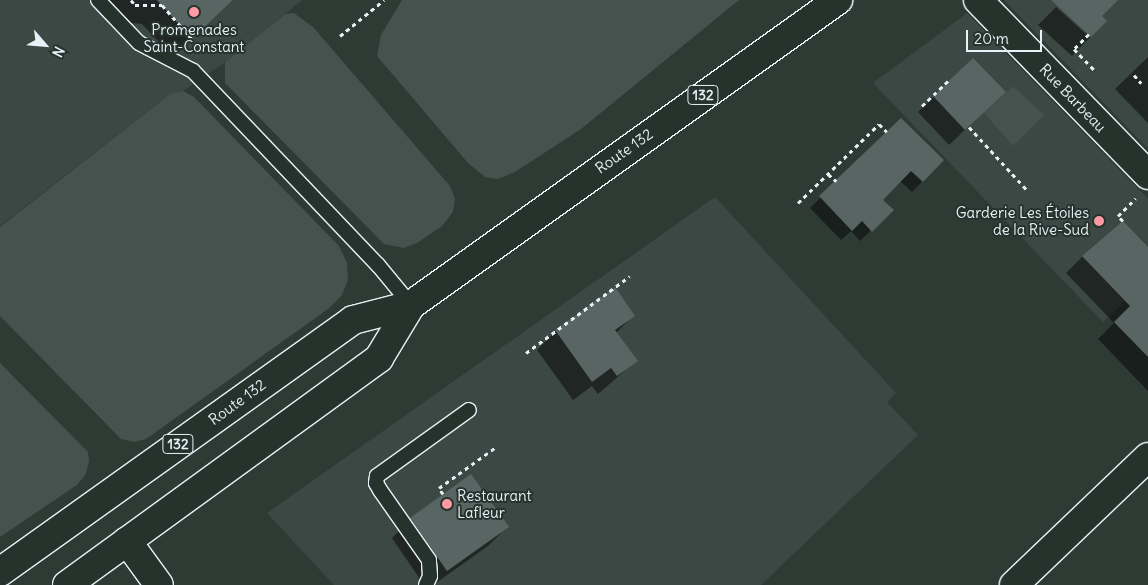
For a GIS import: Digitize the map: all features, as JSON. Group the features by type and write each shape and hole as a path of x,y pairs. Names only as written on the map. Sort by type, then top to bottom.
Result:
{"main road":[{"name":"Route 132","path":"0,572 353,320 411,305 838,0"},
{"name":"Rue Barbeau","path":"978,0 1145,184"},
{"name":"Route 132","path":"67,585 379,358 411,305"},
{"path":"1014,585 1148,457"},
{"path":"127,541 159,585"}],"lane":[{"path":"98,0 138,43 193,71 378,265 411,305"},
{"path":"426,585 430,576 428,560 380,490 377,476 469,410"}],"path":[{"path":"131,0 135,5 162,5 192,39"},
{"path":"340,36 384,0"},
{"path":"1089,34 1074,49 1094,70"},
{"path":"1134,76 1141,83"},
{"path":"922,106 951,78"},
{"path":"798,203 879,124 887,132"},
{"path":"969,127 1027,190"},
{"path":"828,174 836,181"},
{"path":"1123,221 1118,216 1145,184"},
{"path":"526,353 630,276"},
{"path":"443,494 439,488 496,447"}],"shaded area":[{"path":"0,0 302,0 225,62 183,91 170,94 0,226"},
{"path":"402,0 739,0 581,129 515,172 498,179 485,177 468,163 377,56 381,35"},
{"path":"1004,0 1148,0 1148,149 1098,97"},
{"path":"294,13 313,27 450,186 455,199 453,212 442,226 417,243 404,248 384,244 225,83 225,62 285,14"},
{"path":"967,13 1148,199 1148,279 1103,322 873,83"},
{"path":"1013,86 1044,115 1013,146 984,113"},
{"path":"183,91 194,97 339,246 347,263 348,280 342,295 328,309 146,439 134,442 121,439 0,316 0,227 170,94"},
{"path":"715,197 896,393 887,402 918,435 761,585 334,585 267,513"},
{"path":"0,363 88,452 89,460 86,474 77,485 0,537"}],"building":[{"name":"Promenades Saint-Constant","path":"157,0 233,0 192,39"},
{"path":"1051,0 1118,0 1102,16 1107,21 1091,37"},
{"path":"973,58 1006,92 965,130 933,96"},
{"path":"901,118 944,160 923,182 911,171 883,200 894,210 872,232 862,221 852,231 819,196"},
{"path":"1123,221 1148,247 1148,357 1114,322 1130,306 1082,256"},
{"path":"615,287 635,316 615,330 638,361 617,376 611,368 592,382 555,330"},
{"path":"471,474 509,527 447,571 410,518"}],"place":[{"name":"Promenades Saint-Constant","path":"194,12"},
{"name":"Garderie Les Étoiles de la Rive-Sud","path":"1099,221"},
{"name":"Restaurant Lafleur","path":"447,504"}]}
